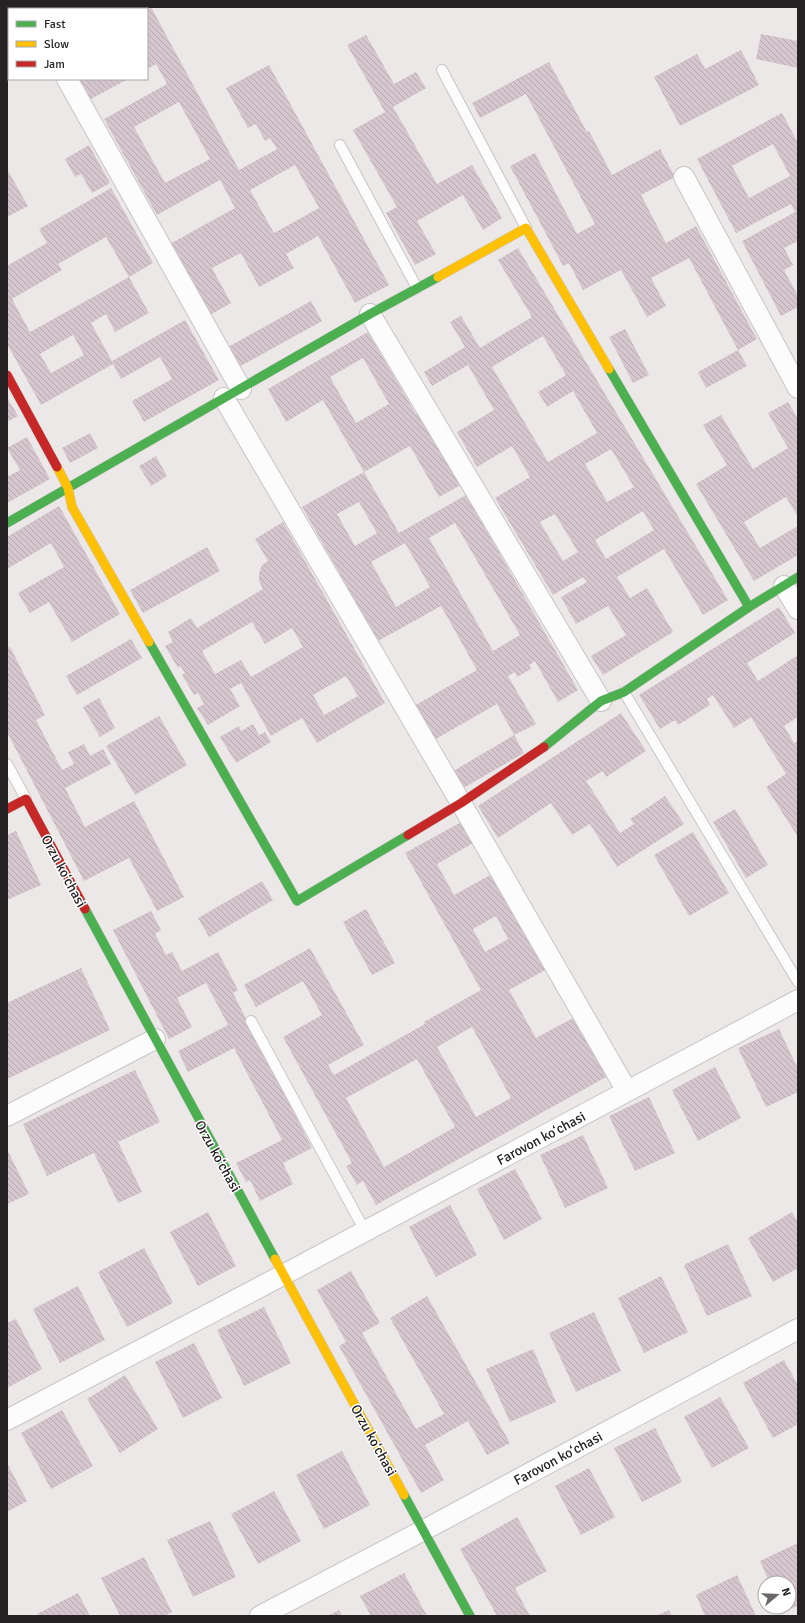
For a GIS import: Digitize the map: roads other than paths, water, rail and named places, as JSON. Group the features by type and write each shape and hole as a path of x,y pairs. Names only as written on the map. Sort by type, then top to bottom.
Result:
{"street":[{"path":"68,80 232,394 461,803 627,1091"},
{"path":"684,177 798,388"},
{"path":"7,523 370,314 526,228 749,608"},
{"path":"370,314 601,702"},
{"path":"7,375 68,488 72,507 297,901 461,803 534,755 601,702 624,692 749,608 791,582 798,609"},
{"path":"7,809 26,799"},
{"name":"Orzu koʻchasi","path":"26,799 283,1275 470,1616"},
{"name":"Farovon koʻchasi","path":"7,1420 366,1231 798,1000"},
{"path":"7,1116 155,1039"},
{"name":"Farovon koʻchasi","path":"424,1530 798,1329"},
{"path":"260,1616 424,1530"}],"lane":[{"path":"442,70 526,228"},
{"path":"340,145 417,288"},
{"path":"624,692 798,982"},
{"path":"7,764 26,799"},
{"path":"251,1021 366,1231"}]}
